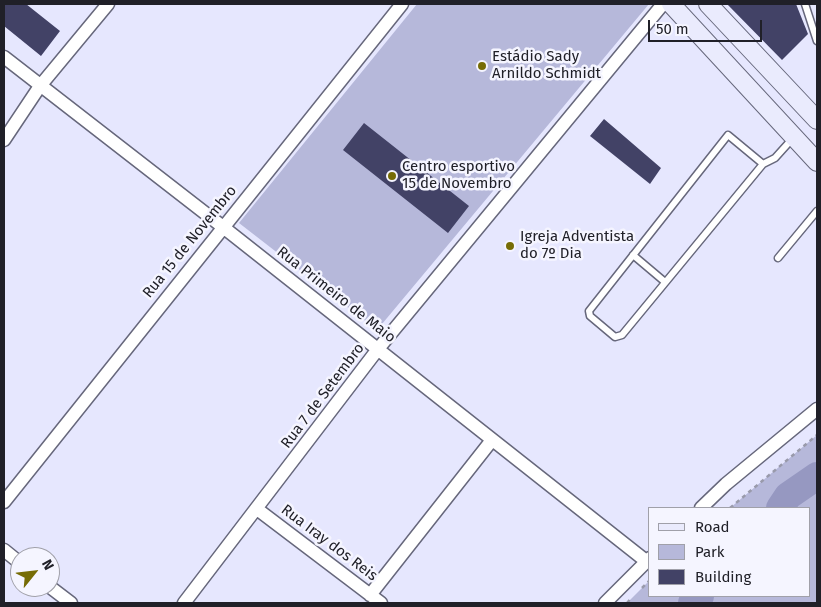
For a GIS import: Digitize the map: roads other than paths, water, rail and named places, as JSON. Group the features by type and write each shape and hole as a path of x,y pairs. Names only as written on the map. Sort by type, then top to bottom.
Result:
{"main road":[{"path":"671,4 817,162"},
{"path":"708,4 817,120"},
{"path":"794,137 817,145"}],"street":[{"path":"4,140 40,86 108,4"},
{"name":"Rua 15 de Novembro","path":"4,502 402,4"},
{"name":"Rua 7 de Setembro","path":"184,603 378,349 664,4"},
{"name":"Rua Primeiro de Maio","path":"4,57 648,560"},
{"path":"702,507 726,484 817,409"},
{"path":"370,595 492,440"},
{"name":"Rua Iray dos Reis","path":"257,509 381,603"},
{"path":"605,603 648,560"},
{"path":"60,595 71,603"}],"lane":[{"path":"805,4 817,41"},
{"path":"763,164 728,135 589,311 590,316 615,337 622,335 763,164 775,158 794,137"},
{"path":"778,258 817,211"},
{"path":"633,255 665,282"}],"waterway":[{"path":"781,507 788,496 817,476"},
{"path":"692,603 699,597"}],"place":[{"name":"Estádio Sady Arnildo Schmidt","path":"482,66"},
{"name":"Centro esportivo 15 de Novembro","path":"392,176"},
{"name":"Igreja Adventista do 7º Dia","path":"510,246"}]}
